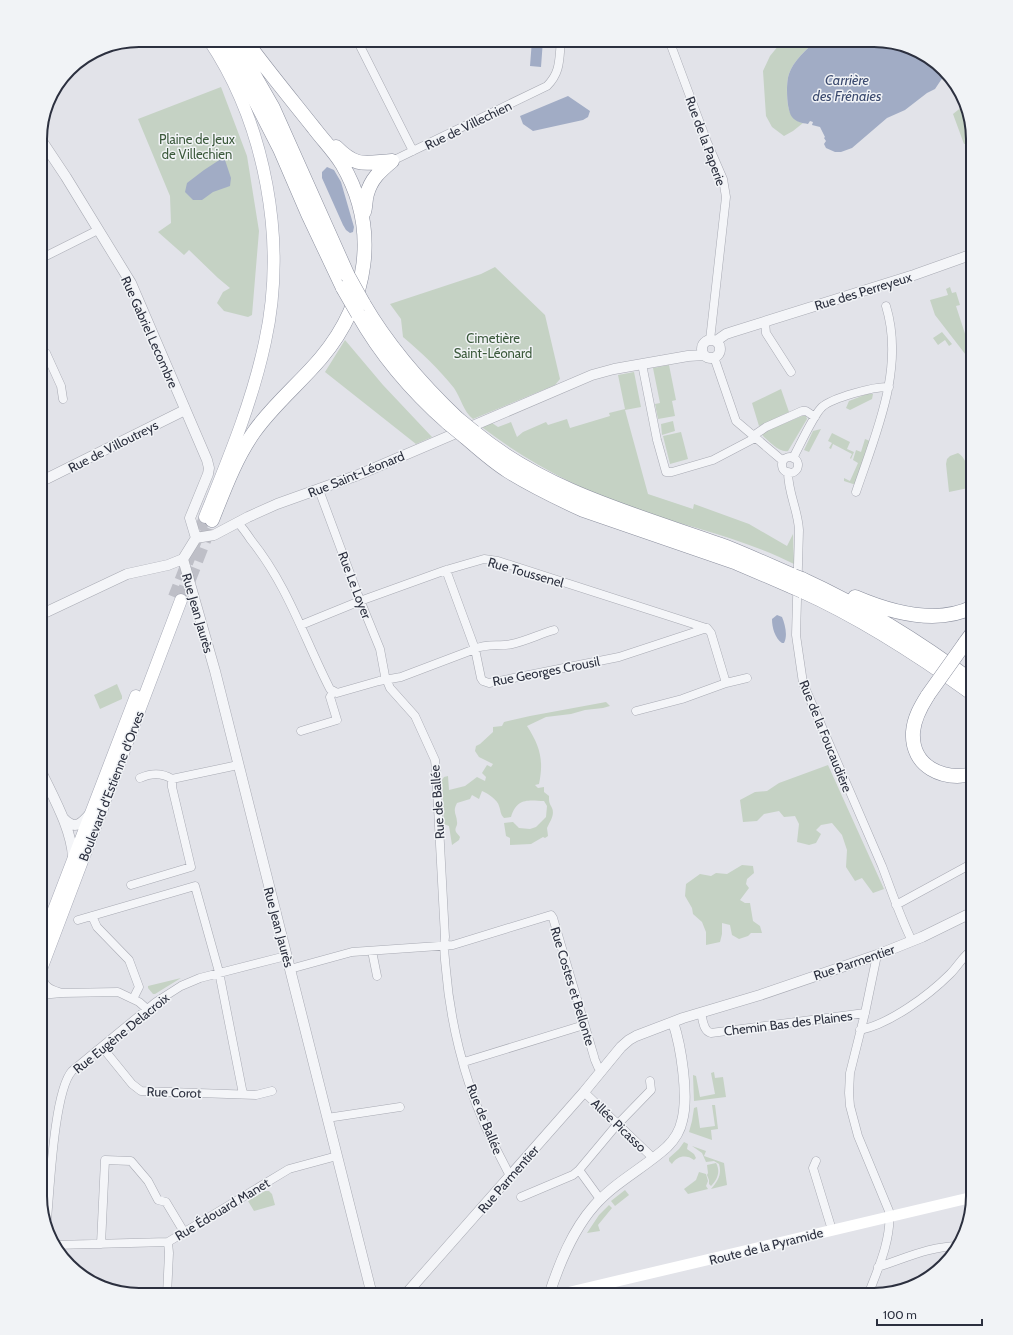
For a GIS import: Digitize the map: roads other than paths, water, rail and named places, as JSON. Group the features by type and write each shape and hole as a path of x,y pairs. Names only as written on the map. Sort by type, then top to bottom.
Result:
{"highway":[{"path":"223,47 253,97 280,149 308,214 360,308 383,334 453,421 507,470 562,500 604,517 737,563 798,579 897,612 918,615 933,615 958,613 966,610"},
{"path":"238,47 273,108 346,282"},
{"path":"209,518 243,448 272,410 321,359 344,325 358,290 364,269 365,237 362,216 355,190 342,163 250,47"},
{"path":"320,136 330,140 347,158 358,163 369,164 392,162"},
{"path":"362,216 366,206 367,194 375,175 392,162"},
{"path":"469,434 561,487 609,507 688,534 753,552 798,579 852,616 966,698"},
{"path":"798,579 849,602 876,617 945,661 966,677"},
{"path":"852,616 900,644 966,689"},
{"path":"966,646 917,714 914,728 914,741 919,756 926,765 939,774 955,777 966,775"},
{"path":"930,696 921,728 922,742 925,751 935,763 947,768 958,769 966,766"}],"main road":[{"path":"209,518 249,402 265,341 271,307 273,269 272,232 267,188 260,156 240,98 228,72 212,47"},
{"name":"Boulevard d'Estienne d'Orves","path":"47,928 91,814 178,599 47,952"},
{"name":"Route de la Pyramide","path":"588,1288 966,1199"}],"street":[{"name":"Rue de Villechien","path":"361,47 413,151 547,86 554,79 558,70 560,47"},
{"name":"Rue de la Paperie","path":"672,47 707,142 723,179 726,197 715,343"},
{"name":"Rue Gabriel Lecombre","path":"47,149 131,283 209,468 190,518 196,538"},
{"path":"392,162 413,151"},
{"path":"47,256 98,230"},
{"name":"Rue des Perreyeux","path":"707,353 705,342 715,343 726,334 966,256"},
{"path":"856,492 877,430 891,375 892,332 886,306"},
{"path":"765,322 766,333 791,372"},
{"path":"707,353 718,353 715,343"},
{"name":"Rue de la Foucaudière","path":"707,353 736,421 783,461 782,467 788,472"},
{"name":"Rue Saint-Léonard","path":"196,538 214,535 238,523 248,516 358,475 592,375 614,369 707,353"},
{"path":"47,355 61,386 63,399"},
{"path":"642,364 656,434 666,472 672,472 713,460 754,437 766,428 802,411 806,411 815,417"},
{"name":"Rue de la Foucaudière","path":"788,472 793,471 797,467 797,462 793,458 822,406 872,388 889,387"},
{"name":"Rue de Villoutreys","path":"47,479 185,410"},
{"path":"783,461 788,457 793,458"},
{"name":"Rue de la Foucaudière","path":"788,472 788,486 799,530 796,635 803,683 882,866 894,895 896,905 912,942"},
{"name":"Rue Le Loyer","path":"319,490 360,601 380,649 384,673 387,680"},
{"path":"238,523 258,548 274,572 301,625 327,684 333,692 342,693 379,681 416,672 481,646 504,646 554,630"},
{"path":"47,613 127,574 172,564 183,559 196,538"},
{"name":"Rue Jean Jaurès","path":"183,559 214,671 370,1288"},
{"name":"Rue Toussenel","path":"301,625 360,601 446,570 478,560 491,559 707,628"},
{"name":"Rue Georges Crousil","path":"446,570 475,649 481,678 483,681 489,683 619,657 707,628"},
{"path":"707,628 711,633 726,682"},
{"path":"636,711 682,699 726,682 746,678"},
{"name":"Rue de Ballée","path":"387,680 390,688 415,716 435,760 444,945 447,983 452,1014 473,1096 483,1122 511,1176"},
{"path":"301,731 336,720 330,697 333,692"},
{"path":"140,778 151,774 166,775 172,779 238,765"},
{"path":"131,885 191,867 172,787 172,779"},
{"path":"47,783 64,819 72,844 73,861"},
{"path":"64,819 69,824 76,825 81,823 91,814"},
{"path":"896,905 966,867"},
{"path":"78,920 195,886 219,972 243,1094"},
{"name":"Rue Costes et Bellonte","path":"444,945 453,945 551,915 596,1064 602,1071"},
{"name":"Rue Parmentier","path":"411,1288 609,1063 631,1044 674,1025 725,1008 731,1004 912,942 966,915"},
{"name":"Rue Eugène Delacroix","path":"92,916 97,927 129,960 139,987 133,999"},
{"path":"290,969 352,952 444,945"},
{"path":"372,951 377,976"},
{"path":"860,1030 884,1021 924,998 951,973 966,953"},
{"path":"870,1288 888,1236 890,1217 889,1211 858,1136 850,1106 849,1093 850,1073 865,1014 877,955"},
{"name":"Rue Eugène Delacroix","path":"48,1208 58,1115 65,1084 72,1071 147,1009 167,994 181,986 219,972 286,956"},
{"path":"47,986 52,990 62,993"},
{"path":"47,994 118,992 142,1004 147,1009"},
{"name":"Chemin Bas des Plaines","path":"701,1015 706,1031 711,1033 865,1014"},
{"path":"464,1062 584,1025"},
{"path":"552,1288 573,1236 582,1220 600,1199 653,1158 672,1141 678,1131 683,1118 684,1095 683,1071 674,1025"},
{"name":"Rue Corot","path":"102,1047 132,1084 141,1091 256,1095 272,1091"},
{"path":"521,1197 573,1175 579,1170 618,1124 652,1090 650,1081"},
{"name":"Allée Picasso","path":"584,1092 653,1158"},
{"path":"327,1118 400,1107"},
{"name":"Rue Édouard Manet","path":"61,1245 168,1242 289,1169 337,1156"},
{"path":"101,1244 106,1160 131,1161 148,1182 158,1200 166,1202 184,1232"},
{"path":"816,1160 813,1168 832,1230"},
{"path":"579,1170 600,1199"},
{"path":"168,1242 168,1288"},
{"path":"878,1267 905,1256 944,1246 952,1246"}],"water":[{"path":"531,47 542,47 541,67 530,66"},
{"name":"Carrière des Frênaies","path":"810,47 880,47 898,50 920,59 943,78 935,89 927,93 905,110 887,118 852,148 841,152 835,152 826,148 824,144 826,141 824,138 825,137 820,127 812,125 813,122 810,121 808,124 801,123 795,120 790,113 787,96 787,83 791,69"},
{"path":"568,96 590,111 588,117 583,120 533,131 523,124 520,116"},
{"path":"224,157 231,178 230,186 213,192 202,200 193,200 185,192 187,183"},
{"path":"327,167 334,170 341,182 354,227 353,232 350,233 343,225 322,178 322,172"},
{"path":"777,615 782,617 785,626 786,637 784,643 777,638 773,629 772,619"}],"tunnel":[{"path":"174,597 205,517"},
{"path":"181,600 212,520"}],"park label":[{"name":"Plaine de Jeux de Villechien","path":"197,146"},
{"name":"Cimetière Saint-Léonard","path":"493,346"}]}
